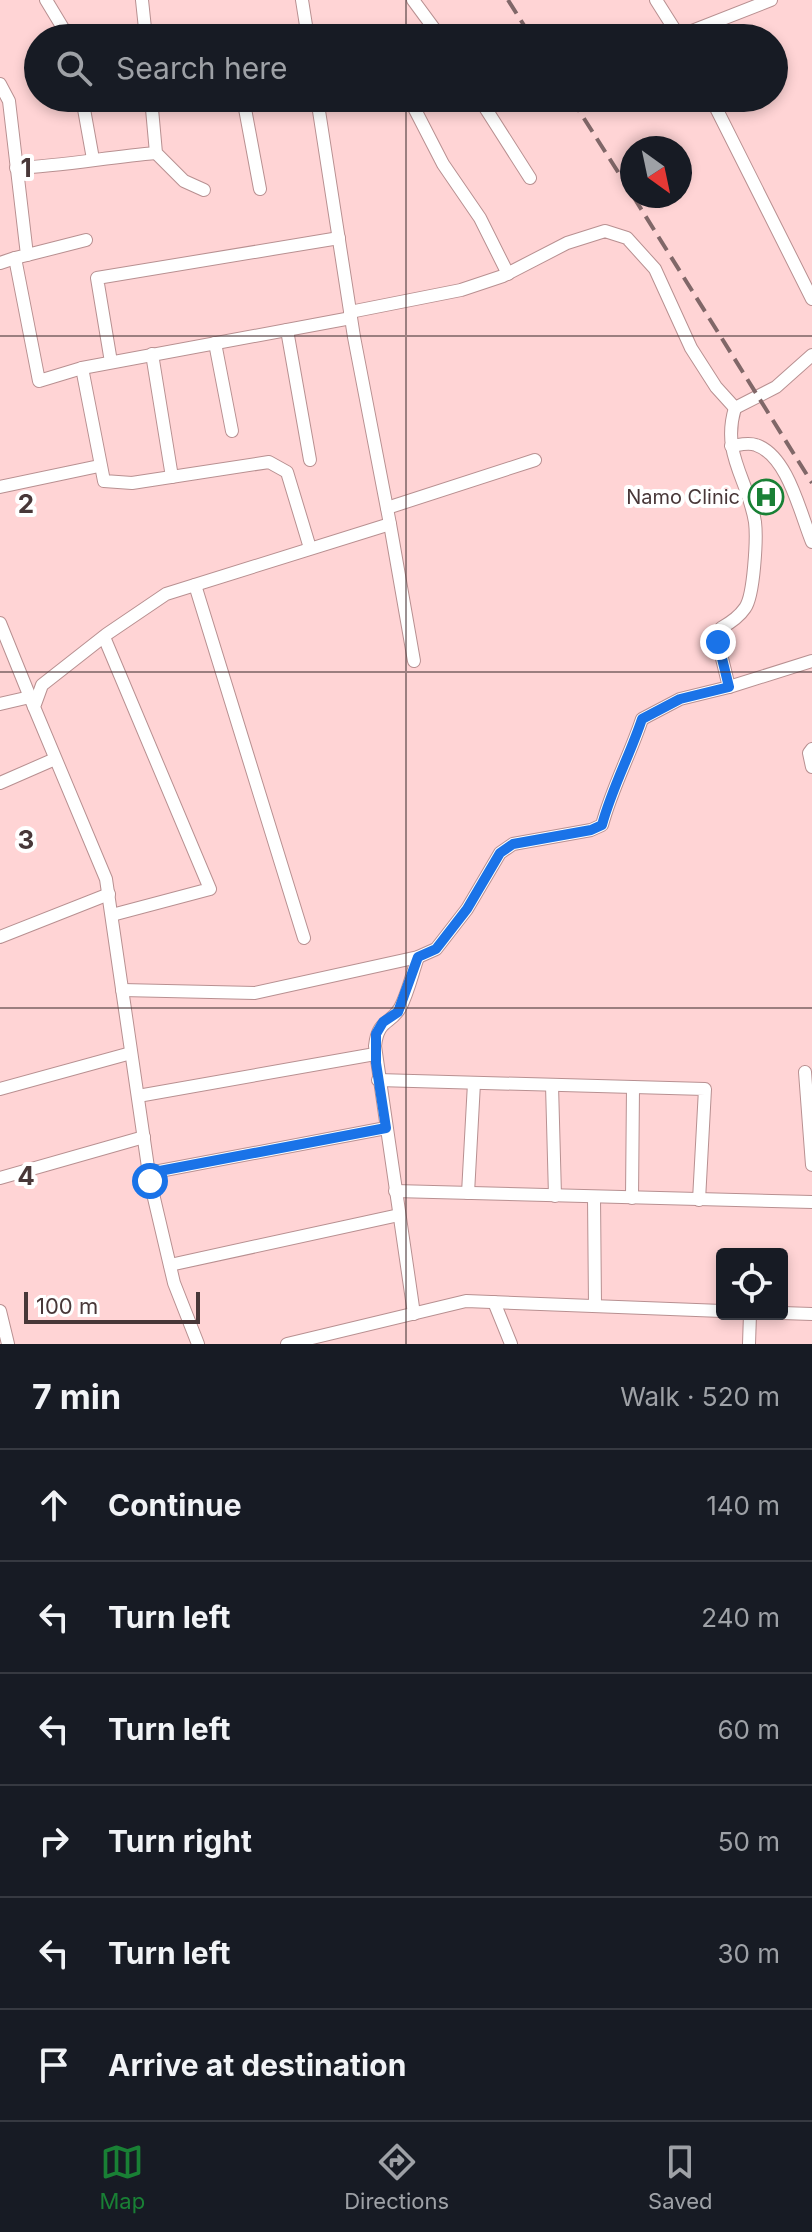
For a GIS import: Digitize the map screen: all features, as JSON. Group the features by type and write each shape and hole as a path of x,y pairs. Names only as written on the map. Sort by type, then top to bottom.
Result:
{"street":[{"path":"46,0 61,24"},
{"path":"142,0 145,24"},
{"path":"302,0 306,24"},
{"path":"413,0 431,24"},
{"path":"656,0 672,24"},
{"path":"712,24 771,0"},
{"path":"0,84 9,101 21,256 39,381 82,368 287,330 461,290 508,274 567,243 605,231 627,238 655,269 691,348 716,387 735,408"},
{"path":"85,112 93,159"},
{"path":"152,112 156,153 184,181 204,190"},
{"path":"246,112 260,189"},
{"path":"319,112 350,315 414,661"},
{"path":"416,112 443,164 480,218 508,274"},
{"path":"488,112 530,178"},
{"path":"718,112 812,299"},
{"path":"16,168 156,153"},
{"path":"111,362 97,278 339,238"},
{"path":"0,263 86,240"},
{"path":"287,330 310,460"},
{"path":"215,343 232,431"},
{"path":"152,354 172,477"},
{"path":"729,687 718,642 721,628 747,606 754,560 755,522 731,446 729,427 735,408 776,387 812,355"},
{"path":"82,368 104,481 132,483 269,462 287,472 310,548"},
{"path":"731,446 753,443 770,452 782,466 812,542"},
{"path":"387,508 535,460"},
{"path":"0,487 99,466"},
{"path":"32,702 42,685 166,594 390,524"},
{"path":"195,585 304,938"},
{"path":"0,623 106,879 149,1173 170,1265 198,1344"},
{"path":"104,637 210,889 112,915"},
{"path":"122,990 255,993 418,957 436,949 467,909 500,853 513,844 591,830 602,825 615,783 642,719 680,699 812,661"},
{"path":"0,704 32,702"},
{"path":"812,749 809,753 812,767"},
{"path":"0,783 55,759"},
{"path":"0,937 109,894"},
{"path":"414,1314 375,1054 376,1034 383,1022 398,1012 418,957"},
{"path":"0,1089 131,1053"},
{"path":"138,1096 375,1054"},
{"path":"805,1072 812,1165"},
{"path":"378,1080 705,1089 699,1200"},
{"path":"468,1193 474,1083"},
{"path":"552,1085 555,1196"},
{"path":"632,1198 633,1087"},
{"path":"149,1173 386,1128"},
{"path":"0,1178 144,1137"},
{"path":"395,1191 812,1202"},
{"path":"594,1197 595,1306"},
{"path":"170,1265 399,1215"},
{"path":"293,1343 466,1301 716,1311"},
{"path":"494,1302 511,1344"},
{"path":"0,1311 8,1344"},
{"path":"788,1313 812,1314"},
{"path":"749,1344 750,1320"},
{"path":"350,1329 356,1344"}],"railway":[{"path":"508,0 523,24"},
{"path":"580,112 620,175"},
{"path":"640,208 812,483"}],"place":[{"name":"Namo Clinic","path":"766,497"}],"route":[{"path":"150,1181 149,1173 386,1128 376,1063 376,1034 383,1022 398,1012 418,957 436,949 467,909 500,853 513,844 591,830 602,825 615,783 642,719 680,699 729,687 718,642"}]}
